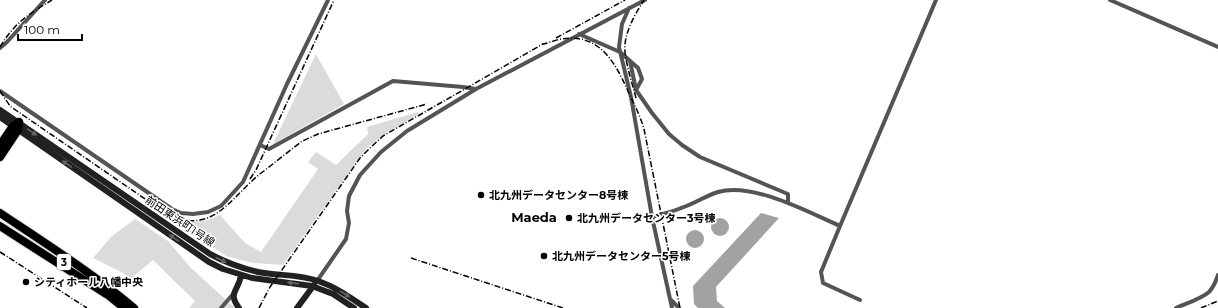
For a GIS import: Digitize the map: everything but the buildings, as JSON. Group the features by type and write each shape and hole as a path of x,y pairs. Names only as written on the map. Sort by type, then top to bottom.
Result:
{"highway":[{"path":"0,145 17,126"},
{"path":"0,157 17,126"},
{"path":"0,207 52,241 75,259 118,299"},
{"name":"3","path":"0,213 56,250 118,299 124,308"},
{"name":"3","path":"0,219 118,299 134,308"},
{"path":"0,226 118,299"}],"street":[{"path":"0,48 45,0"},
{"path":"0,91 172,209 182,213 193,214 208,212 221,206 243,182 287,84 328,0"},
{"path":"297,308 346,239 349,223 347,210 349,196 360,175 381,152 407,131 476,89 645,0"},
{"path":"860,300 823,283 821,272 936,0"},
{"path":"1110,0 1218,47"},
{"path":"630,8 622,24 619,47 630,93 652,217 672,308"},
{"path":"579,34 620,52 638,68 642,79 636,90"},
{"path":"630,61 636,90 669,134 700,157 788,194 788,203"},
{"path":"260,145 269,149 393,81 476,89"},
{"name":"前田東浜町1号線","path":"0,110 17,126 209,262 223,269 252,278 312,286 333,294 354,308"},
{"name":"前田東浜町1号線","path":"0,116 210,254 225,262 259,272 317,280 336,288 366,308"},
{"path":"652,217 681,209 718,192 734,190 749,191 788,203 840,226"},
{"path":"221,308 234,293 240,283 241,275"},
{"path":"1176,308 1208,293 1218,275"},
{"path":"234,293 235,302 240,308"},
{"path":"670,300 679,308"}],"shaded area":[{"path":"316,54 344,104 273,144"},
{"path":"418,112 419,114 383,135 368,147 283,265 253,263 226,256 168,217 188,222 200,222 220,215 245,243 261,252 318,169 308,162 316,152 336,165 368,134 367,127"},
{"path":"761,213 779,218 716,287 717,301 725,308 698,308 694,304 693,286"},
{"path":"720,218 726,221 729,227 726,233 720,236 714,233 711,227 714,221"},
{"path":"135,219 168,241 190,267 235,308 189,308 195,301 153,260 135,275 132,281 123,273 93,258 112,236"},
{"path":"691,230 699,230 704,235 702,246 699,248 691,248 686,243 686,235"}],"railway":[{"path":"0,47 17,25 52,0"},
{"path":"250,179 256,170 334,0"},
{"path":"556,38 625,0"},
{"path":"636,98 627,64 625,45 630,25 644,0"},
{"path":"259,308 270,287 360,158 383,136 543,44 561,39 574,38 585,40 595,45 610,59 622,78 644,129 680,308"},
{"path":"0,91 10,106 167,214 194,221 206,219 216,214 258,176 301,142 318,134 427,104"},
{"path":"0,252 87,308"},
{"path":"411,258 563,308"},
{"path":"1201,308 1218,301"}],"place":[{"name":"北九州データセンター8号棟","path":"481,195"},
{"name":"北九州データセンター3号棟","path":"569,218"},
{"name":"北九州データセンター5号棟","path":"544,256"},
{"name":"シティホール八幡中央","path":"26,282"}],"district":[{"name":"Maeda","path":"534,217"}]}
